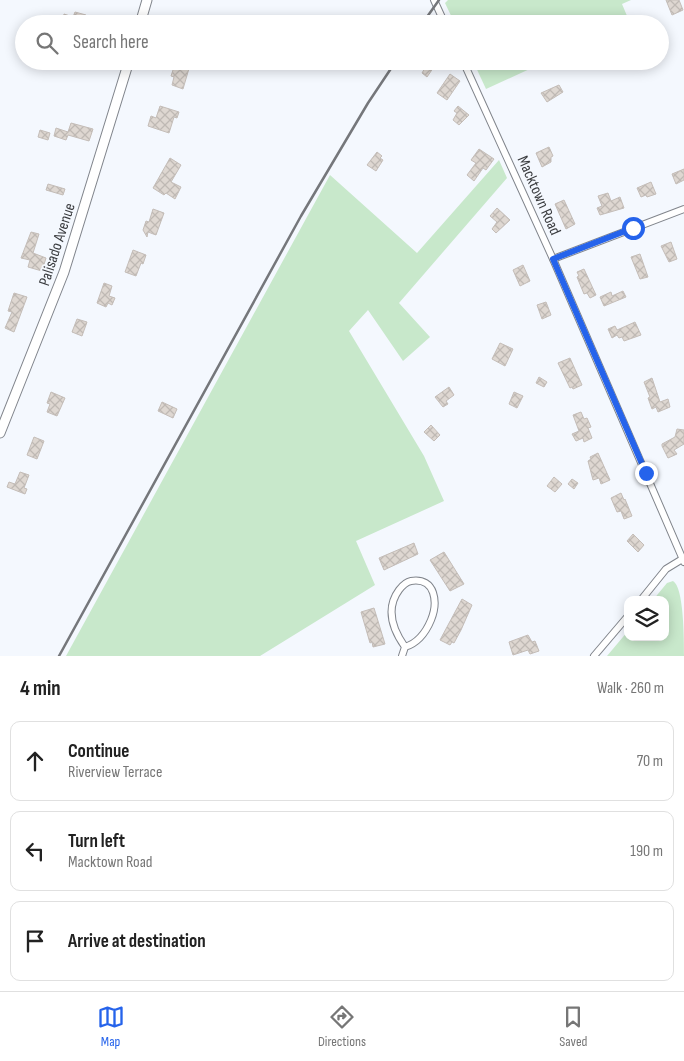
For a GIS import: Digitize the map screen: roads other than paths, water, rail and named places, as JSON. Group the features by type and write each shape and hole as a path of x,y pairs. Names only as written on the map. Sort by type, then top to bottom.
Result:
{"main road":[{"path":"143,15 147,0"},
{"name":"Palisado Avenue","path":"0,433 64,272 126,70"}],"street":[{"path":"434,0 441,15"},
{"name":"Macktown Road","path":"467,70 553,259 684,559"},
{"path":"553,259 684,209"},
{"path":"644,596 666,569 684,559"},
{"path":"402,656 406,647 414,644 420,638 431,619 436,602 434,593 428,585 420,582 410,581 402,586 395,595 390,610 396,635 406,647"},
{"path":"594,656 624,621"}],"railway":[{"path":"428,15 439,0"},
{"path":"59,656 301,216 368,103 390,70"}]}
